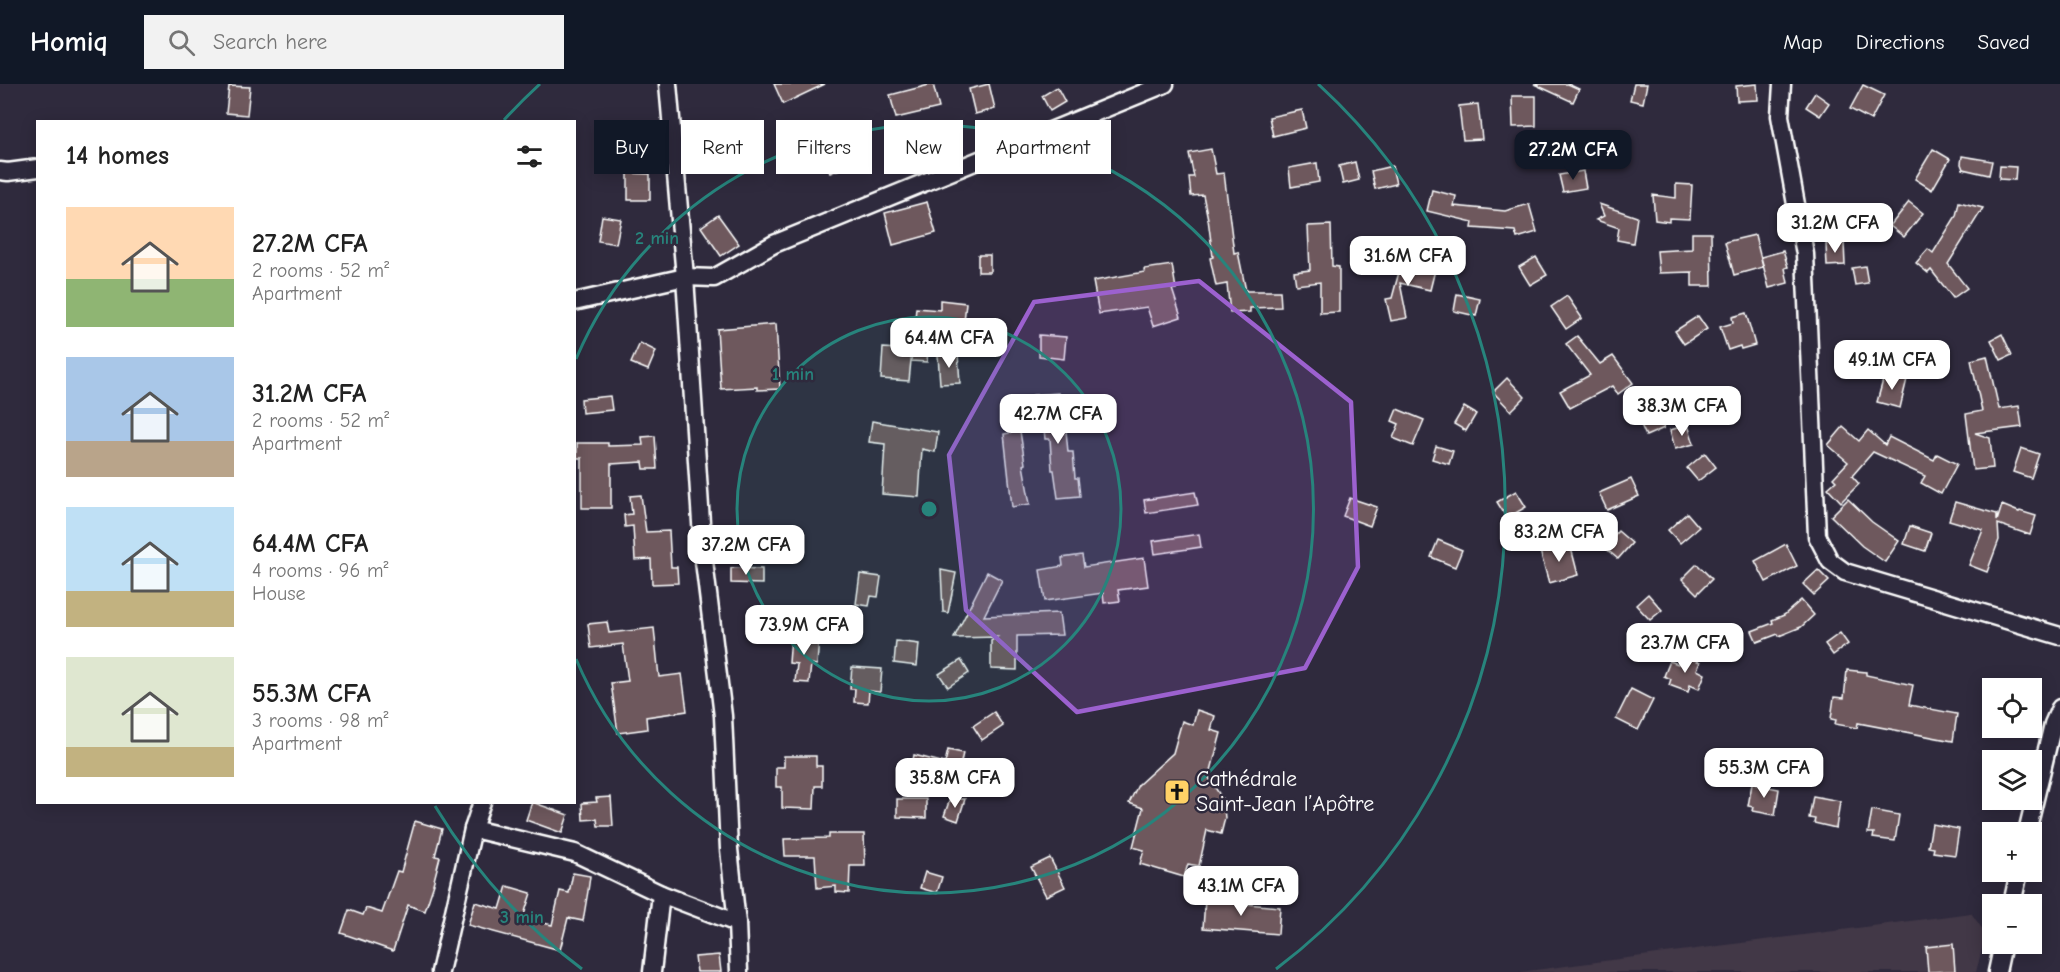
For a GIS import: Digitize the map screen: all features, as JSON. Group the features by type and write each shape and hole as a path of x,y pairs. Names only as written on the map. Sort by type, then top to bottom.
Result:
{"street":[{"path":"668,84 685,277 703,553 723,716 729,849 737,923 739,972"},
{"path":"576,302 685,277 714,278 774,244 1165,84"},
{"path":"1782,84 1780,116 1805,254 1817,536 1830,561 1845,572 2060,636"},
{"path":"0,171 36,168"},
{"path":"2029,822 2053,724 2060,708"},
{"path":"440,972 473,829 481,804"},
{"path":"473,829 575,853 661,894 737,923"},
{"path":"652,972 661,894"},
{"path":"1997,972 2001,954"}],"highlighted area":[{"path":"1199,281 1351,402 1358,567 1305,668 1077,712 966,610 949,455 1034,302"}],"shaded area":[{"path":"1971,913 1982,928 1982,949 1976,972 1520,972"}],"building":[{"path":"774,84 825,84 783,104"},
{"path":"933,84 939,108 896,118 890,95"},
{"path":"989,84 995,109 975,114 969,89"},
{"path":"1534,84 1568,84 1579,89 1573,102"},
{"path":"1634,84 1647,84 1643,103 1630,100"},
{"path":"1757,84 1758,100 1737,101 1736,86"},
{"path":"1863,85 1884,95 1871,120 1850,109"},
{"path":"229,86 250,87 247,115 226,113"},
{"path":"1057,87 1065,102 1050,111 1042,96"},
{"path":"1815,93 1829,103 1820,116 1806,107"},
{"path":"1512,96 1536,96 1536,126 1513,127"},
{"path":"1478,104 1482,139 1463,140 1459,106"},
{"path":"1302,110 1306,128 1273,136 1269,117"},
{"path":"1211,149 1216,174 1224,173 1234,253 1238,252 1246,291 1280,291 1281,307 1250,308 1250,312 1230,313 1227,284 1216,286 1210,258 1213,257 1203,195 1191,196 1189,177 1194,177 1189,153"},
{"path":"1933,149 1950,159 1932,190 1915,179"},
{"path":"1962,156 1992,161 1989,175 1963,169"},
{"path":"1355,162 1359,180 1343,184 1339,166"},
{"path":"1317,163 1319,182 1291,187 1289,168"},
{"path":"1392,166 1396,184 1375,189 1371,171"},
{"path":"2000,166 2016,167 2015,180 1999,179"},
{"path":"1583,171 1586,188 1563,192 1559,175"},
{"path":"628,174 650,174 650,200 628,200"},
{"path":"1676,184 1692,185 1690,219 1669,218 1669,222 1655,220 1653,195 1676,198"},
{"path":"1432,190 1456,196 1454,206 1505,211 1529,204 1537,232 1517,238 1515,231 1472,228 1473,222 1427,211"},
{"path":"927,202 936,233 893,245 885,213"},
{"path":"1909,202 1923,213 1904,237 1890,226"},
{"path":"1959,202 1983,208 1948,264 1967,288 1953,298 1931,270 1928,273 1916,263 1928,249 1933,253 1956,216"},
{"path":"1599,204 1637,217 1633,243 1617,240 1619,228 1596,220 1604,216"},
{"path":"718,215 739,244 721,256 701,227"},
{"path":"602,216 621,219 616,244 598,241"},
{"path":"1331,225 1332,266 1339,267 1339,312 1320,313 1320,282 1296,285 1294,272 1310,270 1308,226"},
{"path":"1692,233 1711,233 1712,286 1692,286 1692,272 1659,273 1657,251 1692,249"},
{"path":"1755,235 1763,267 1734,275 1725,242"},
{"path":"1844,243 1845,265 1827,266 1826,244"},
{"path":"1783,251 1788,267 1785,268 1788,283 1769,288 1761,257"},
{"path":"978,255 990,255 990,272 978,272"},
{"path":"1536,257 1547,275 1530,285 1519,267"},
{"path":"1402,261 1435,270 1430,290 1400,283 1407,318 1391,321 1386,299 1392,298"},
{"path":"1172,265 1176,289 1172,289 1181,317 1153,326 1147,307 1099,314 1093,281"},
{"path":"1865,266 1868,283 1855,285 1852,268"},
{"path":"1457,294 1480,299 1476,316 1454,311"},
{"path":"1567,296 1582,318 1566,329 1551,307"},
{"path":"940,300 966,303 963,331 930,328 927,362 911,361 916,308 940,310"},
{"path":"1746,313 1755,345 1728,350 1720,327 1733,323 1732,317"},
{"path":"1698,316 1707,329 1684,344 1675,331"},
{"path":"776,324 780,389 757,390 757,387 721,389 717,329"},
{"path":"2002,334 2012,355 2001,360 1991,340"},
{"path":"1039,335 1066,337 1064,359 1039,356"},
{"path":"1577,336 1600,364 1613,356 1633,383 1618,394 1612,386 1570,408 1560,391 1590,375 1566,344"},
{"path":"640,343 656,351 648,370 631,363"},
{"path":"883,348 912,350 909,381 881,379"},
{"path":"958,354 960,383 940,384 938,355"},
{"path":"1987,356 1999,409 2019,406 2022,427 1975,433 1990,438 1993,468 1973,470 1966,414 1982,411 1971,360"},
{"path":"1885,373 1907,379 1900,408 1877,402"},
{"path":"1507,378 1525,397 1511,411 1493,392"},
{"path":"1058,393 1060,420 1065,420 1068,452 1073,452 1075,478 1078,478 1080,496 1058,498 1054,470 1052,470 1050,439 1045,439 1042,408 1034,409 1033,395"},
{"path":"610,396 612,410 582,413 581,399"},
{"path":"1652,401 1664,428 1646,436 1634,409"},
{"path":"1464,407 1476,414 1466,431 1454,424"},
{"path":"1397,409 1424,420 1413,446 1393,438 1399,424 1392,421"},
{"path":"872,421 938,432 935,452 922,449 919,497 882,494 885,444 869,442"},
{"path":"1688,425 1694,444 1675,449 1670,430"},
{"path":"1843,427 1859,441 1868,430 1885,445 1889,437 1934,460 1937,454 1957,464 1941,494 1921,483 1925,476 1873,452 1852,476 1859,484 1841,502 1828,488 1836,481 1833,478 1848,462 1828,445"},
{"path":"1020,431 1030,504 1012,507 1004,434"},
{"path":"655,436 657,469 644,469 643,462 611,464 611,508 582,508 582,458 577,458 577,443 608,443 608,446 643,445 642,437"},
{"path":"1436,446 1453,451 1449,464 1432,459"},
{"path":"2021,448 2039,454 2031,478 2013,472"},
{"path":"1705,453 1716,467 1698,481 1687,468"},
{"path":"1631,479 1639,496 1607,510 1599,493"},
{"path":"1516,491 1526,507 1507,518 1497,502"},
{"path":"1195,492 1198,505 1146,513 1144,500"},
{"path":"641,495 646,532 669,531 671,567 677,567 678,583 652,584 651,559 635,560 633,526 625,527 624,515 632,514 630,496"},
{"path":"1350,498 1377,507 1370,526 1343,516"},
{"path":"1848,499 1872,522 1899,541 1885,562 1862,546 1831,516"},
{"path":"1955,502 1997,514 1997,521 2002,505 2036,516 2030,535 1998,524 1999,540 1987,572 1969,565 1983,530 1949,520"},
{"path":"1687,513 1699,527 1680,543 1668,530"},
{"path":"1910,526 1931,533 1925,551 1904,544"},
{"path":"1618,531 1632,543 1618,559 1604,547"},
{"path":"1199,534 1201,547 1155,554 1153,541"},
{"path":"1438,540 1462,550 1455,567 1431,557"},
{"path":"1570,544 1578,575 1549,583 1540,551"},
{"path":"1786,544 1797,566 1766,582 1755,561"},
{"path":"1082,555 1084,567 1144,558 1148,586 1118,590 1120,601 1104,603 1103,593 1045,601 1040,570 1063,566 1062,558"},
{"path":"1697,564 1712,579 1697,594 1682,579"},
{"path":"731,568 762,569 762,584 731,583"},
{"path":"941,570 956,573 948,613 943,612"},
{"path":"1818,570 1829,581 1814,595 1803,584"},
{"path":"987,572 1002,580 984,616 1059,613 1062,635 1017,636 1017,670 991,669 991,641 997,637 954,638"},
{"path":"860,574 881,577 878,597 871,596 869,606 856,604"},
{"path":"1648,594 1662,610 1650,620 1636,605"},
{"path":"1801,600 1814,615 1801,627 1757,642 1752,631 1773,623 1772,620 1784,615"},
{"path":"607,622 609,633 654,628 659,677 682,674 687,711 646,717 647,729 618,733 611,683 628,681 623,644 591,648 588,624"},
{"path":"1840,633 1848,644 1833,655 1825,644"},
{"path":"791,636 819,638 817,665 811,664 809,683 795,682 797,664 789,663"},
{"path":"896,641 919,644 917,666 894,663"},
{"path":"1681,655 1700,662 1697,670 1705,674 1699,689 1690,685 1688,692 1669,685 1671,679 1664,676 1670,661 1678,664"},
{"path":"961,660 969,673 948,687 939,674"},
{"path":"852,667 882,669 880,692 869,691 868,703 854,702 855,689 850,689"},
{"path":"1847,670 1866,672 1866,675 1913,685 1909,705 1957,714 1953,741 1858,723 1857,728 1835,724 1836,720 1831,719 1834,697 1844,698"},
{"path":"1631,689 1653,700 1638,730 1616,719"},
{"name":"Cathédrale Saint-Jean l’Apôtre","path":"1197,710 1215,716 1211,730 1221,733 1209,778 1223,800 1225,818 1221,834 1207,830 1199,866 1188,864 1184,877 1140,864 1144,850 1133,847 1143,808 1129,803 1138,785 1173,753 1182,721 1193,725"},
{"path":"994,712 1003,726 982,740 973,726"},
{"path":"948,750 963,753 956,785 910,775 914,755 945,763"},
{"path":"784,756 816,756 816,766 822,766 822,786 815,786 814,809 782,808 782,787 776,787 776,767 784,767"},
{"path":"1752,784 1779,789 1775,815 1753,811 1754,807 1748,806"},
{"path":"1813,796 1840,801 1836,828 1814,823 1815,819 1809,818"},
{"path":"611,797 613,826 598,826 597,819 583,820 582,803 597,802 596,798"},
{"path":"897,799 926,799 926,818 897,817"},
{"path":"950,799 965,799 958,821 944,816"},
{"path":"531,804 568,815 562,833 526,820"},
{"path":"1872,810 1899,815 1895,841 1873,838 1874,833 1868,833"},
{"path":"415,821 442,829 435,856 440,857 425,911 408,905 393,951 341,933 349,910 363,915 366,908 382,913 397,871 401,872"},
{"path":"1932,824 1959,829 1955,855 1933,852 1934,848 1928,847"},
{"path":"829,834 864,834 865,866 850,866 849,893 836,892 836,886 817,888 815,856 785,856 784,839 829,838"},
{"path":"1050,858 1065,887 1046,896 1031,867"},
{"path":"925,872 942,877 937,893 920,888"},
{"path":"573,873 590,876 583,921 568,918 560,950 468,925 475,902 500,909 507,886 531,893 523,918 552,925 560,891 569,893"},
{"path":"1205,900 1280,907 1278,934 1203,928"},
{"path":"1953,944 1955,971 1928,972 1926,947"},
{"path":"719,955 721,972 697,972 695,957"}],"place":[{"name":"Cathédrale Saint-Jean l’Apôtre","path":"1177,792"}]}
